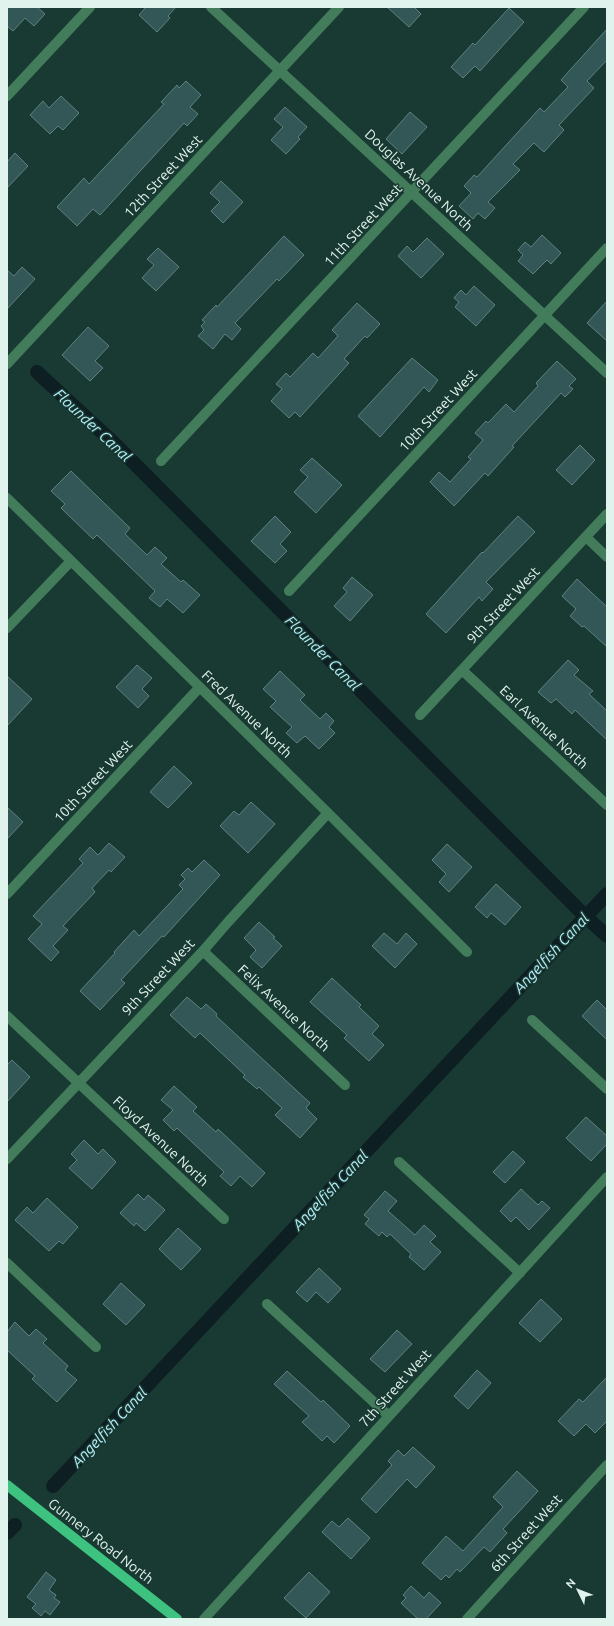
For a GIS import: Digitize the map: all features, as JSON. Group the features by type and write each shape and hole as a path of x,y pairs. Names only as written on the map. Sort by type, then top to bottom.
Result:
{"main road":[{"name":"Gunnery Road North","path":"7,1486 177,1619"}],"street":[{"path":"7,96 90,7"},
{"name":"Douglas Avenue North","path":"211,7 607,373"},
{"name":"12th Street West","path":"7,364 339,7"},
{"name":"11th Street West","path":"161,461 584,7"},
{"name":"10th Street West","path":"289,591 607,248"},
{"name":"Fred Avenue North","path":"7,498 328,813 467,952"},
{"name":"9th Street West","path":"420,715 607,514"},
{"path":"586,537 607,557"},
{"path":"7,628 72,561"},
{"name":"Earl Avenue North","path":"462,670 607,805"},
{"name":"10th Street West","path":"7,894 199,688"},
{"name":"9th Street West","path":"7,1159 203,951 328,813"},
{"name":"Felix Avenue North","path":"203,951 345,1085"},
{"name":"Floyd Avenue North","path":"7,1016 224,1219"},
{"path":"532,1020 607,1089"},
{"path":"399,1162 520,1273"},
{"name":"7th Street West","path":"204,1619 607,1177"},
{"path":"7,1263 96,1347"},
{"path":"267,1304 389,1416"},
{"name":"6th Street West","path":"467,1619 607,1465"}],"building":[{"path":"7,7 37,7 45,14 34,26 25,18 13,31 7,26"},
{"path":"146,7 176,7 168,16 170,18 157,32 139,15"},
{"path":"387,7 414,7 421,14 409,27"},
{"path":"509,8 524,22 480,71 475,66 463,78 451,67 473,43 475,45"},
{"path":"607,29 607,60 587,81 594,88 559,125 564,130 544,152 534,143 513,164 520,170 488,202 495,208 485,219 478,213 473,219 459,206 471,193 464,186 474,175 477,177 540,108 544,112 568,87 561,80"},
{"path":"186,81 201,95 190,107 198,114 187,126 184,123 100,215 93,209 77,226 57,207 84,178 89,184 164,104 161,102 177,85 179,88"},
{"path":"61,96 79,113 63,130 58,126 50,134 30,115 43,101 49,108"},
{"path":"285,107 307,127 298,137 300,139 286,154 271,140 283,127 274,119"},
{"path":"410,112 427,127 402,154 386,139"},
{"path":"15,153 28,166 7,188 7,162"},
{"path":"221,181 243,202 223,223 211,211 220,202 210,193"},
{"path":"542,235 561,253 551,264 547,260 533,274 518,261 523,255 518,250 525,242 531,247"},
{"path":"284,236 304,255 279,281 277,279 235,323 241,329 232,340 225,334 213,349 198,336 204,330 201,326 205,322 202,320 216,305 217,307"},
{"path":"427,238 444,254 421,278 398,256 407,246 413,252"},
{"path":"158,248 179,267 156,291 142,278 154,265 147,259"},
{"path":"22,267 35,279 7,309 7,270 14,276"},
{"path":"474,286 495,305 476,326 455,307 459,302 454,298 461,290 466,295"},
{"path":"607,301 607,341 587,323"},
{"path":"357,303 380,324 367,338 365,336 344,359 349,363 300,417 295,412 289,418 271,401 282,389 276,384 286,373 290,377 313,353 318,358 338,336 332,330"},
{"path":"88,327 109,346 95,361 103,368 90,381 62,355"},
{"path":"412,358 438,380 429,392 424,387 380,437 358,416"},
{"path":"557,361 576,379 569,386 573,389 565,397 561,393 512,446 514,447 488,476 485,473 454,506 430,482 439,472 450,482 471,459 468,457 483,440 475,433 486,421 488,423 506,404 514,412 538,386 536,383"},
{"path":"580,445 595,460 572,485 556,470"},
{"path":"312,458 342,485 316,513 294,492 308,477 300,470"},
{"path":"71,471 130,528 125,534 147,555 155,547 167,558 161,564 181,582 183,580 200,595 183,613 167,599 160,607 149,598 155,591 97,535 93,539 61,508 65,504 51,491"},
{"path":"275,516 291,532 280,544 287,551 275,563 251,541"},
{"path":"518,516 535,532 486,582 493,589 482,601 479,597 446,633 426,614 482,552 483,553"},
{"path":"352,577 373,595 350,621 334,606 347,592 343,588"},
{"path":"577,579 607,607 607,647 584,626 582,627 570,616 576,609 562,596"},
{"path":"568,660 579,670 574,675 593,691 589,694 607,711 607,740 575,710 572,714 556,699 551,703 538,692"},
{"path":"137,665 152,678 142,689 149,696 138,708 116,687"},
{"path":"280,671 305,695 300,700 320,719 326,713 334,721 329,727 335,733 319,749 305,736 297,743 286,733 292,727 270,707 276,701 263,689"},
{"path":"7,676 32,699 7,726"},
{"path":"174,766 192,783 168,808 150,792"},
{"path":"251,802 275,824 248,853 220,826 234,811 239,815"},
{"path":"7,807 23,822 7,839"},
{"path":"109,843 125,857 111,872 109,870 92,888 95,892 63,926 68,930 53,946 59,952 51,961 28,939 42,924 33,916 83,863 79,859 90,847 98,855"},
{"path":"447,844 472,867 449,892 439,882 446,874 432,860"},
{"path":"204,860 220,875 164,937 162,936 121,980 125,983 100,1010 80,991 134,930 139,936 183,889 179,885 185,879 181,875 188,868 192,872"},
{"path":"496,884 521,907 505,925 491,913 487,918 475,907"},
{"path":"259,922 282,946 262,968 250,957 256,950 244,938"},
{"path":"384,933 397,944 406,933 417,944 395,968 372,946"},
{"path":"332,978 361,1005 359,1007 379,1026 372,1034 384,1045 369,1061 344,1038 347,1035 310,1002"},
{"path":"187,997 201,1009 206,1004 217,1014 216,1016 310,1103 306,1108 317,1119 300,1138 275,1115 282,1108 259,1087 257,1089 243,1077 245,1075 200,1033 195,1038 170,1015"},
{"path":"597,1000 607,1010 607,1040 582,1016"},
{"path":"12,1060 30,1077 7,1102 7,1065"},
{"path":"174,1086 197,1107 193,1111 216,1132 218,1129 265,1173 252,1187 240,1176 231,1186 220,1176 224,1172 177,1128 174,1131 163,1120 173,1110 161,1100"},
{"path":"586,1117 607,1136 607,1144 591,1161 566,1138"},
{"path":"84,1140 98,1154 103,1149 116,1162 92,1189 69,1168 77,1160 71,1154"},
{"path":"513,1151 525,1162 505,1183 493,1172"},
{"path":"521,1189 538,1205 542,1201 550,1208 529,1230 516,1217 511,1222 500,1211"},
{"path":"385,1191 397,1201 388,1211 415,1235 424,1225 436,1236 430,1242 441,1252 424,1270 409,1257 411,1254 390,1234 387,1237 382,1232 379,1236 365,1224 369,1219 364,1215"},
{"path":"138,1194 144,1200 148,1195 165,1210 145,1231 136,1223 134,1226 120,1213"},
{"path":"47,1198 78,1227 63,1244 59,1241 49,1251 15,1220 27,1207 33,1213"},
{"path":"178,1228 201,1249 181,1270 159,1249"},
{"path":"319,1268 341,1289 328,1303 316,1292 307,1302 296,1292"},
{"path":"121,1283 145,1305 126,1325 103,1304"},
{"path":"541,1299 562,1319 540,1342 519,1323"},
{"path":"15,1322 29,1336 36,1329 47,1339 43,1343 68,1366 65,1370 77,1380 57,1402 32,1379 35,1376 7,1350 7,1332"},
{"path":"397,1330 412,1344 385,1372 370,1359"},
{"path":"477,1370 491,1383 468,1409 454,1396"},
{"path":"287,1371 321,1402 323,1400 350,1426 334,1443 327,1436 322,1441 302,1422 309,1416 274,1384"},
{"path":"607,1377 607,1421 595,1433 586,1424 574,1436 558,1421 579,1399 583,1402"},
{"path":"413,1447 435,1467 416,1488 407,1479 376,1513 361,1499 392,1465 388,1461 398,1450 404,1456"},
{"path":"517,1471 538,1491 503,1529 507,1533 490,1552 484,1547 460,1572 457,1569 449,1578 446,1575 441,1580 422,1563 446,1536 463,1551 503,1507 493,1497"},
{"path":"348,1518 370,1538 351,1559 322,1532 332,1521 339,1527"},
{"path":"46,1572 56,1580 49,1590 56,1595 54,1598 60,1602 50,1615 45,1611 41,1616 32,1608 36,1604 27,1597"},
{"path":"309,1572 330,1592 306,1618 284,1598"},
{"path":"411,1586 424,1598 429,1592 441,1603 426,1619 418,1619 401,1603 406,1598 403,1595"}],"waterway":[{"name":"Flounder Canal","path":"37,372 116,445 586,917 607,936"},
{"name":"Angelfish Canal","path":"53,1486 607,894"},
{"name":"Angelfish Canal","path":"7,1533 15,1525"}]}
